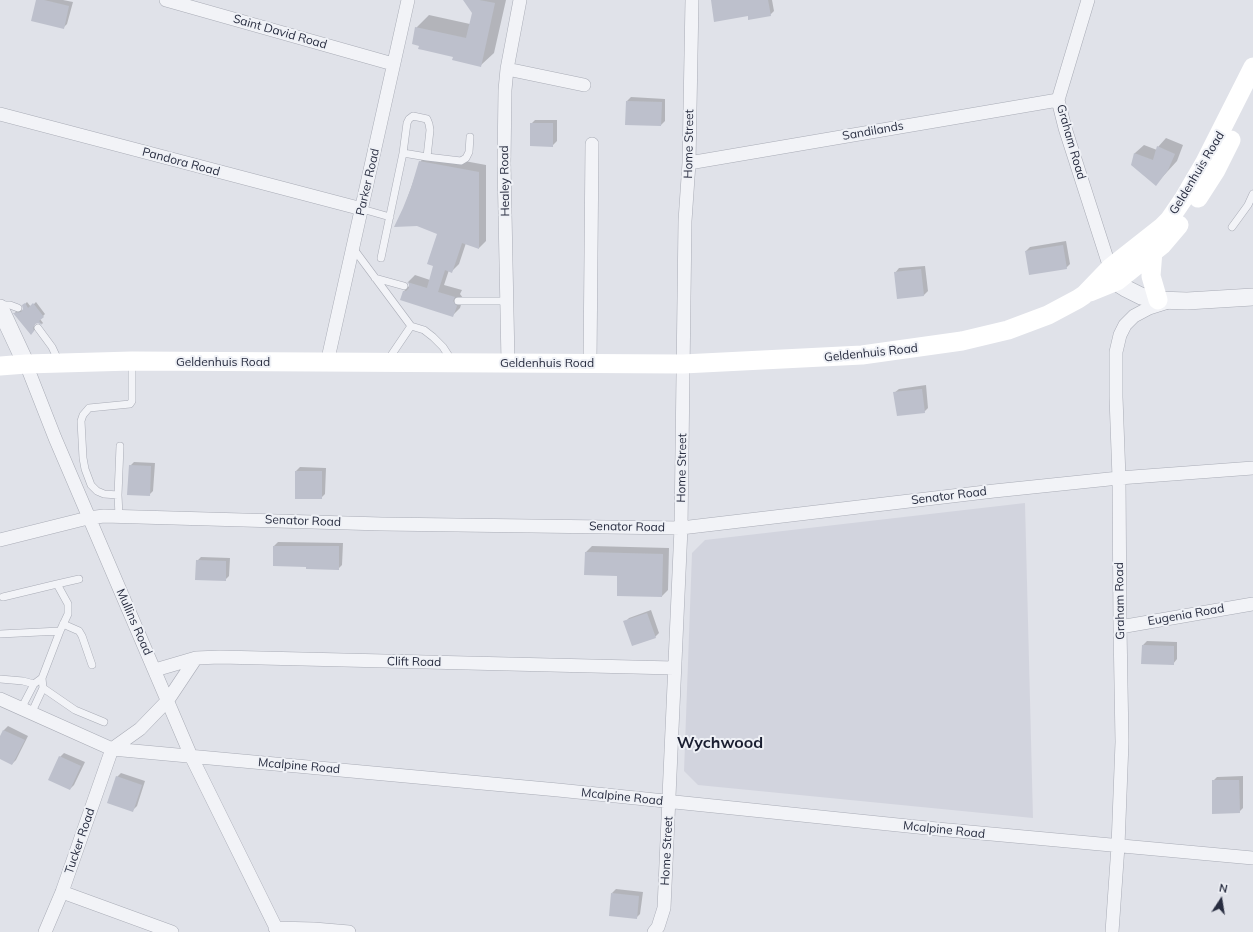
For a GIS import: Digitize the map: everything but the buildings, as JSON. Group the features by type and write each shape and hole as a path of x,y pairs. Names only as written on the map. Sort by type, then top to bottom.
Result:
{"main road":[{"name":"Geldenhuis Road","path":"0,366 26,364 132,362 508,362 683,364 862,355 962,341 1008,330 1048,315 1084,294 1162,244 1176,228 1252,70"},
{"name":"Geldenhuis Road","path":"1113,275 1189,200 1216,170 1253,91"},
{"path":"1153,251 1151,276 1165,300"}],"street":[{"name":"Saint David Road","path":"166,0 393,64"},
{"name":"Parker Road","path":"327,363 408,0"},
{"name":"Healey Road","path":"508,362 504,163 505,90 507,69 520,0"},
{"name":"Home Street","path":"654,932 658,927 664,908 670,803 674,668 681,528 685,221 689,163 692,0"},
{"name":"Graham Road","path":"1088,0 1058,100 1065,128 1113,275"},
{"path":"507,69 584,85"},
{"name":"Sandilands","path":"689,163 1058,100"},
{"name":"Pandora Road","path":"0,114 362,209"},
{"path":"590,364 592,144"},
{"path":"1113,275 1122,286 1136,294 1165,300 1253,297"},
{"name":"Graham Road","path":"1112,932 1118,846 1122,742 1116,352 1120,335 1125,325 1134,316 1165,300"},
{"name":"Mullins Road","path":"0,308 26,364 88,518 191,756 276,930"},
{"name":"Senator Road","path":"0,540 88,518 119,516 382,524 681,528 994,491 1119,478 1253,468"},
{"name":"Eugenia Road","path":"1120,627 1253,604"},
{"name":"Clift Road","path":"155,670 196,658 220,657 674,668"},
{"path":"112,749 140,729 168,700 196,658"},
{"name":"Mcalpine Road","path":"0,699 112,749 558,790 670,803 1253,858"},
{"name":"Tucker Road","path":"46,932 62,892 112,749"},
{"path":"62,892 172,932"},
{"path":"276,930 314,929 349,932"}],"lane":[{"path":"381,258 403,153 407,123 412,116 427,119 430,130 427,157"},
{"path":"403,153 461,161 466,158 469,152 470,136"},
{"path":"1232,227 1248,205 1253,194"},
{"path":"362,209 390,216"},
{"path":"353,247 411,326 424,330 433,337 443,346 453,363"},
{"path":"375,278 404,286"},
{"path":"458,301 507,301"},
{"path":"0,305 10,305 18,308"},
{"path":"386,363 411,326"},
{"path":"38,328 52,347 60,363"},
{"path":"118,496 104,494 97,491 91,485 85,469 83,458 81,421 86,410 92,407 130,404 132,401 132,362"},
{"path":"119,516 118,496 120,446"},
{"path":"3,597 79,578"},
{"path":"26,711 43,688 42,678 68,614 68,604 56,584"},
{"path":"0,634 62,627 79,631 92,665"},
{"path":"0,678 24,681 34,684"},
{"path":"26,711 34,684 42,678"},
{"path":"43,688 75,710 104,722"}],"shaded area":[{"path":"1025,503 1033,818 698,785 684,771 692,553 705,540"}],"district":[{"name":"Wychwood","path":"720,743"}]}
